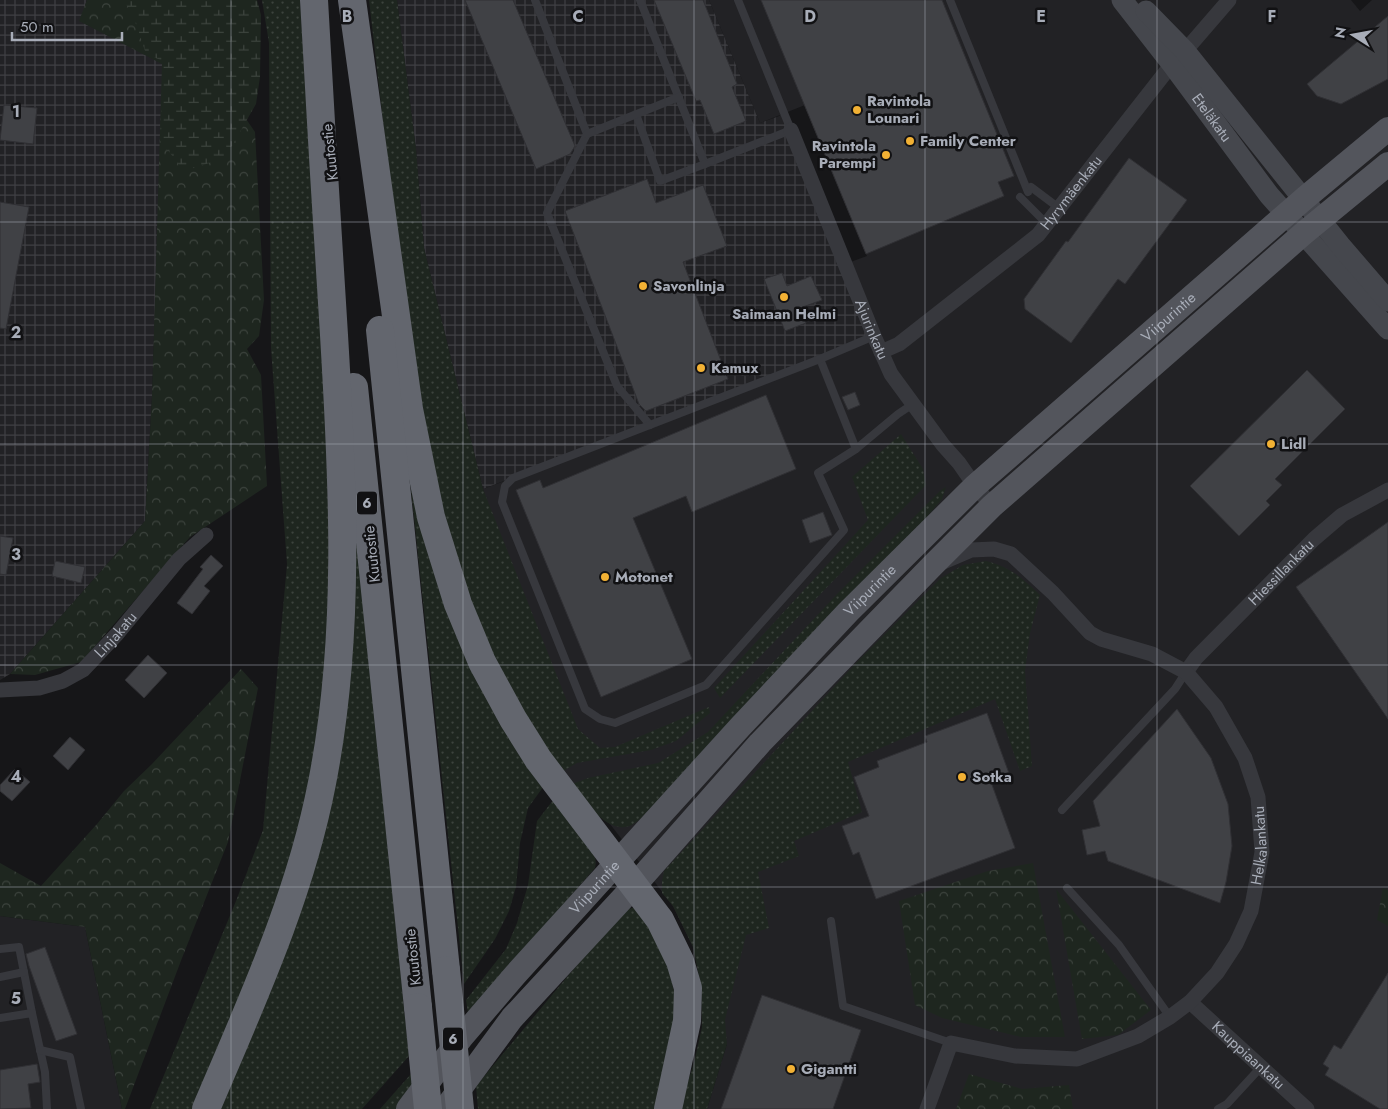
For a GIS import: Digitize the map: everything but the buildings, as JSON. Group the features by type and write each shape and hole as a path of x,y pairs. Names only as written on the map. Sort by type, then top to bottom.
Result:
{"highway":[{"name":"Kuutostie","path":"314,0 428,1109"},
{"path":"206,1109 284,922 303,862 322,784 336,696 342,561 341,462 314,0"},
{"name":"Kuutostie","path":"347,0 460,1109"},
{"path":"352,0 409,409 432,517 458,604 482,662 533,751 660,920 680,961 688,988 687,1021 668,1109"}],"main road":[{"name":"Eteläkatu","path":"1122,0 1179,57 1304,198 1312,226"},
{"name":"Eteläkatu","path":"1136,0 1179,57 1269,195 1287,215 1312,226"},
{"name":"Viipurintie","path":"408,1109 461,1038 618,862 848,612 975,486 1287,215 1304,198 1388,129"},
{"name":"Viipurintie","path":"444,1109 512,1018 635,885 760,742 932,566 992,506 1312,226 1388,164"},
{"path":"1312,226 1388,301"},
{"path":"1312,226 1388,329"}],"street":[{"name":"Hyrymäenkatu","path":"881,352 899,344 1038,235 1179,57 1229,0"},
{"name":"Ajurinkatu","path":"791,130 891,374 943,445 992,506"},
{"name":"Hiessillankatu","path":"1186,672 1196,658 1314,539 1342,516 1388,490"},
{"name":"Linjakatu","path":"0,690 39,688 62,681 83,670 117,634 180,559 206,535"},
{"name":"Helkalankatu","path":"932,566 971,550 994,549 1011,554 1090,633 1101,639 1152,654 1186,672 1216,707 1245,758 1258,797 1262,852 1251,911 1236,944 1217,973 1190,1002 1170,1017 1138,1036 1077,1059 1015,1056 951,1043"},
{"name":"Kauppiaankatu","path":"1190,1002 1307,1109"},
{"path":"927,1109 951,1043"}],"lane":[{"path":"535,0 587,134"},
{"path":"640,0 705,164"},
{"path":"636,114 660,180 791,130 738,0"},
{"path":"950,0 1030,189 1059,208"},
{"path":"650,425 617,386 547,213 587,134 679,97"},
{"path":"1020,197 1047,224"},
{"path":"874,336 820,359 513,478 505,486 502,502 585,709 600,719 615,723 706,685 844,530 818,473 856,449 913,404"},
{"path":"820,359 856,449"},
{"path":"1062,810 1175,689 1186,672"},
{"path":"1067,888 1118,945 1170,1017"},
{"path":"831,921 843,1006 951,1043"},
{"path":"0,949 19,947 45,1072 47,1109"},
{"path":"0,977 24,972"},
{"path":"0,1018 32,1013"},
{"path":"40,1050 70,1057 81,1109"},
{"path":"1218,1109 1227,1104 1261,1067"}],"shaded area":[{"path":"0,0 87,0 80,21 163,64 152,396 145,521 10,674 0,680"},
{"path":"397,0 709,0 760,123 785,114 874,336 483,489 424,248 416,149"},
{"path":"709,0 1351,0 1360,11 1372,0 1388,0 1388,1109 707,1109 727,1044 693,947 673,906 610,824 589,807 563,771 483,489 513,478 845,264 867,256 805,105 760,123"},
{"path":"0,916 85,927 122,1109 0,1109"}],"green space":[{"path":"87,0 243,0 231,97 255,132 264,300 259,336 247,349 261,375 267,486 190,537 81,662 35,675 10,674 145,521 152,396 162,64 79,21"},
{"path":"124,0 257,0 261,15 260,77 256,104 225,158 184,171 160,140 163,61 146,54 137,26"},
{"path":"262,0 300,0 308,125 327,352 330,625 311,791 274,915 195,1109 150,1109 236,901 263,830 287,564 271,348 269,43"},
{"path":"369,0 397,0 416,149 424,248 483,489 578,729 600,748 615,747 709,707 710,713 676,741 651,750 577,763 563,771 538,737 476,623 458,567 432,471 405,312"},
{"path":"901,434 923,469 926,485 720,698 714,688 868,520 852,477"},
{"path":"407,452 546,783 528,808 520,843 516,887 509,911 495,939 464,984"},
{"path":"946,487 942,499 927,517 642,818 626,827 617,826 608,823 591,808 572,784 588,778 658,763 708,732 838,593"},
{"path":"352,490 409,1056 362,1109 219,1109 295,924"},
{"path":"986,561 1002,566 1016,574 1040,595 1030,633 1025,671 1032,766 1020,771 995,699 848,762 862,812 794,841 799,856 758,872 769,928 746,935 725,1020 727,1044 707,1109 679,1109 694,1063 702,1027 701,986 693,947 673,906 662,893 664,871 858,661 941,578 963,565"},
{"path":"241,669 258,688 228,842 125,1109 122,1109 85,927 0,916 0,863 41,886 124,791 152,764"},
{"path":"554,799 588,841 596,859 595,868 468,1013 466,1000 506,949 517,923 528,885 537,821"},
{"path":"1033,863 1065,1037 1021,1037 942,1018 915,1005 899,901 988,871"},
{"path":"1383,888 1388,890 1388,926 1377,920"},
{"path":"1056,889 1151,1010 1118,1035 1082,1039"},
{"path":"637,907 646,917 668,967 675,995 676,1027 658,1109 478,1109 476,1086 623,910"},
{"path":"411,1074 413,1084 397,1109 380,1109"},
{"path":"969,1074 1022,1089 1069,1085 1073,1109 956,1109"}],"place":[{"name":"Ravintola Lounari","path":"857,110"},
{"name":"Family Center","path":"910,141"},
{"name":"Ravintola Parempi","path":"886,155"},
{"name":"Savonlinja","path":"643,286"},
{"name":"Saimaan Helmi","path":"784,297"},
{"name":"Kamux","path":"701,368"},
{"name":"Lidl","path":"1271,444"},
{"name":"Motonet","path":"605,577"},
{"name":"Sotka","path":"962,777"},
{"name":"Gigantti","path":"791,1069"}]}
